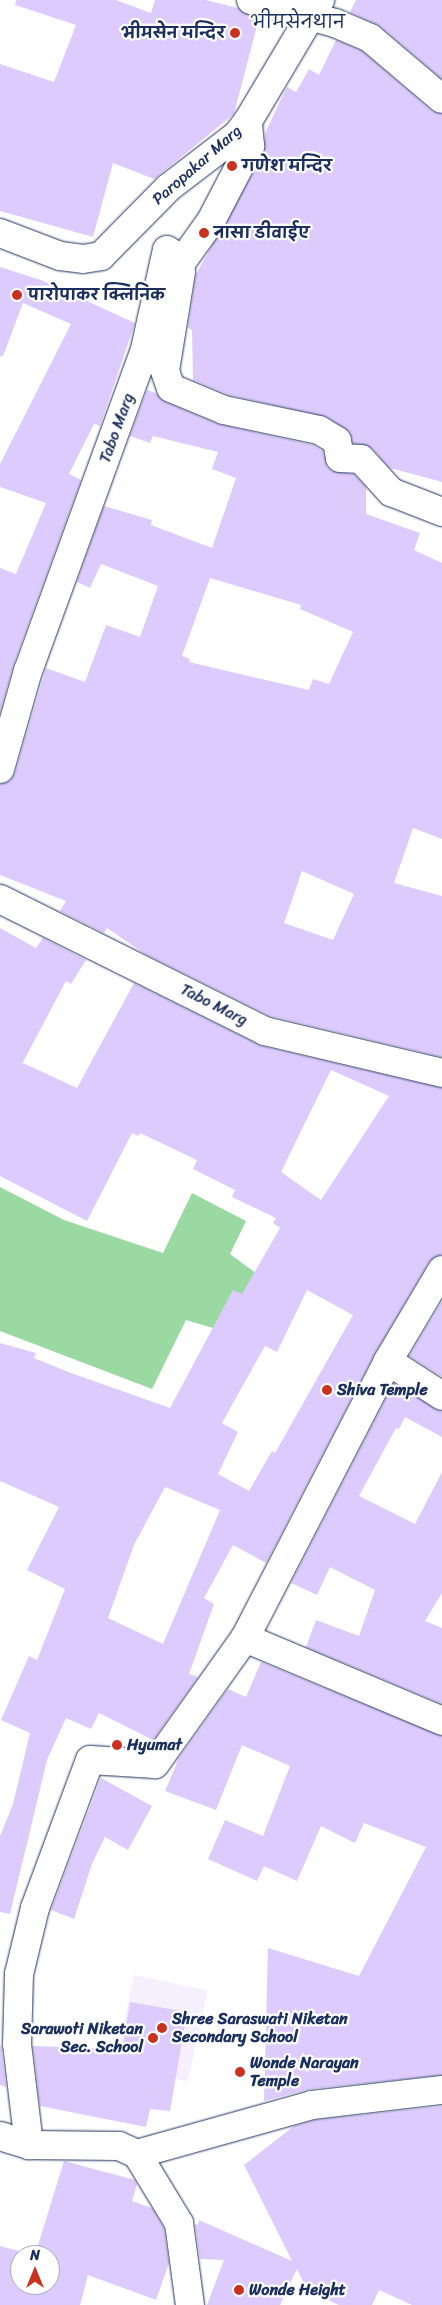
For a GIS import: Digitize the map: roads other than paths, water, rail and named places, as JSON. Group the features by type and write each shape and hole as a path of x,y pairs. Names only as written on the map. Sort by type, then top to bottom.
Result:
{"street":[{"path":"251,0 316,8 336,23 370,38 442,99"},
{"name":"Paropakar Marg","path":"0,233 60,256 83,259 101,256 168,188 237,135 248,121 316,8"},
{"path":"248,121 250,146 211,221 183,260 165,371 171,388 224,410 319,430 337,441 340,458 361,459 391,492 442,512"},
{"name":"Tabo Marg","path":"0,769 28,671 145,349 167,250 183,260"},
{"name":"Tabo Marg","path":"0,899 265,1032 442,1073"},
{"path":"29,2145 17,2044 19,1974 35,1908 90,1760 155,1764 245,1638 388,1361 442,1270"},
{"path":"388,1361 442,1396"},
{"path":"245,1638 442,1721"},
{"path":"137,2154 312,2105 442,2090"},
{"path":"0,2136 29,2145 119,2146 137,2154 179,2223 190,2305"}],"place":[{"name":"भीमसेन मन्दिर","path":"235,33"},
{"name":"गणेश मन्दिर","path":"232,166"},
{"name":"नासा डीवाईए","path":"204,233"},
{"name":"पारोपाकर क्लिनिक","path":"17,295"},
{"name":"Shiva Temple","path":"327,1390"},
{"name":"Hyumat","path":"117,1745"},
{"name":"Shree Saraswati Niketan Secondary School","path":"162,2028"},
{"name":"Sarawoti Niketan Sec. School","path":"153,2038"},
{"name":"Wonde Narayan Temple","path":"240,2072"},
{"name":"Wonde Height","path":"239,2290"}],"district":[{"name":"भीमसेनथान","path":"298,22"}]}
